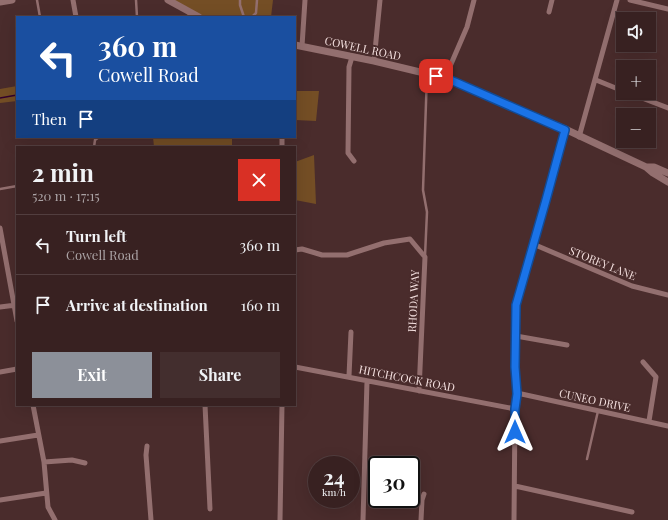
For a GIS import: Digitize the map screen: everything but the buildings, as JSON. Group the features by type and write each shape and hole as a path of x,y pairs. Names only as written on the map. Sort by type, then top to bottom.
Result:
{"street":[{"path":"0,2 12,0"},
{"path":"73,0 76,16"},
{"path":"168,0 197,16"},
{"path":"298,46 305,0"},
{"path":"374,61 380,0"},
{"path":"446,78 467,27 474,0"},
{"path":"549,12 552,0"},
{"path":"580,137 617,0"},
{"path":"630,0 668,9"},
{"name":"COWELL ROAD","path":"298,46 374,61 446,78 646,167 668,182"},
{"path":"352,57 349,66 348,153 354,161"},
{"path":"596,80 616,88"},
{"path":"647,100 668,108"},
{"path":"514,520 515,409 517,394 515,367 516,305 565,130"},
{"name":"COWELL ROAD","path":"646,167 654,167 668,173"},
{"path":"0,230 16,304 0,307"},
{"name":"RHODA WAY","path":"296,250 302,249 322,255 347,255 384,243 410,239 425,257 419,391"},
{"name":"STOREY LANE","path":"533,244 632,286 668,295"},
{"path":"349,376 351,332"},
{"path":"516,336 568,345"},
{"path":"643,362 656,377 649,422"},
{"name":"HITCHCOCK ROAD","path":"296,366 515,409"},
{"path":"0,372 16,369"},
{"path":"363,520 367,381"},
{"name":"CUNEO DRIVE","path":"517,394 668,426"},
{"path":"33,406 44,462 48,507 55,520"},
{"path":"205,406 210,509"},
{"path":"280,520 282,406"},
{"path":"0,441 38,435"},
{"path":"147,446 146,455 151,520"},
{"path":"44,462 72,460 84,463"},
{"path":"515,486 632,512"},
{"path":"0,500 46,493"},
{"path":"421,520 422,500 424,494"}],"lane":[{"path":"37,0 40,16"},
{"path":"136,0 137,16"},
{"path":"240,0 244,16"},
{"path":"253,16 256,13 257,0"},
{"path":"425,257 427,212 423,197 427,74"},
{"path":"0,189 16,186"},
{"path":"588,459 598,411"}],"shaded area":[{"path":"168,0 273,0 271,16 187,16 187,11"},
{"path":"16,86 16,101 0,103 0,89"},
{"path":"296,91 319,91 316,121 296,120"},
{"path":"153,138 232,138 232,146 154,146"},
{"path":"314,155 316,204 296,200 296,162"}],"waterway":[{"path":"0,98 16,95"}],"route":[{"path":"436,76 446,78 565,130 516,305 515,367 517,394 515,409 515,432"}]}
